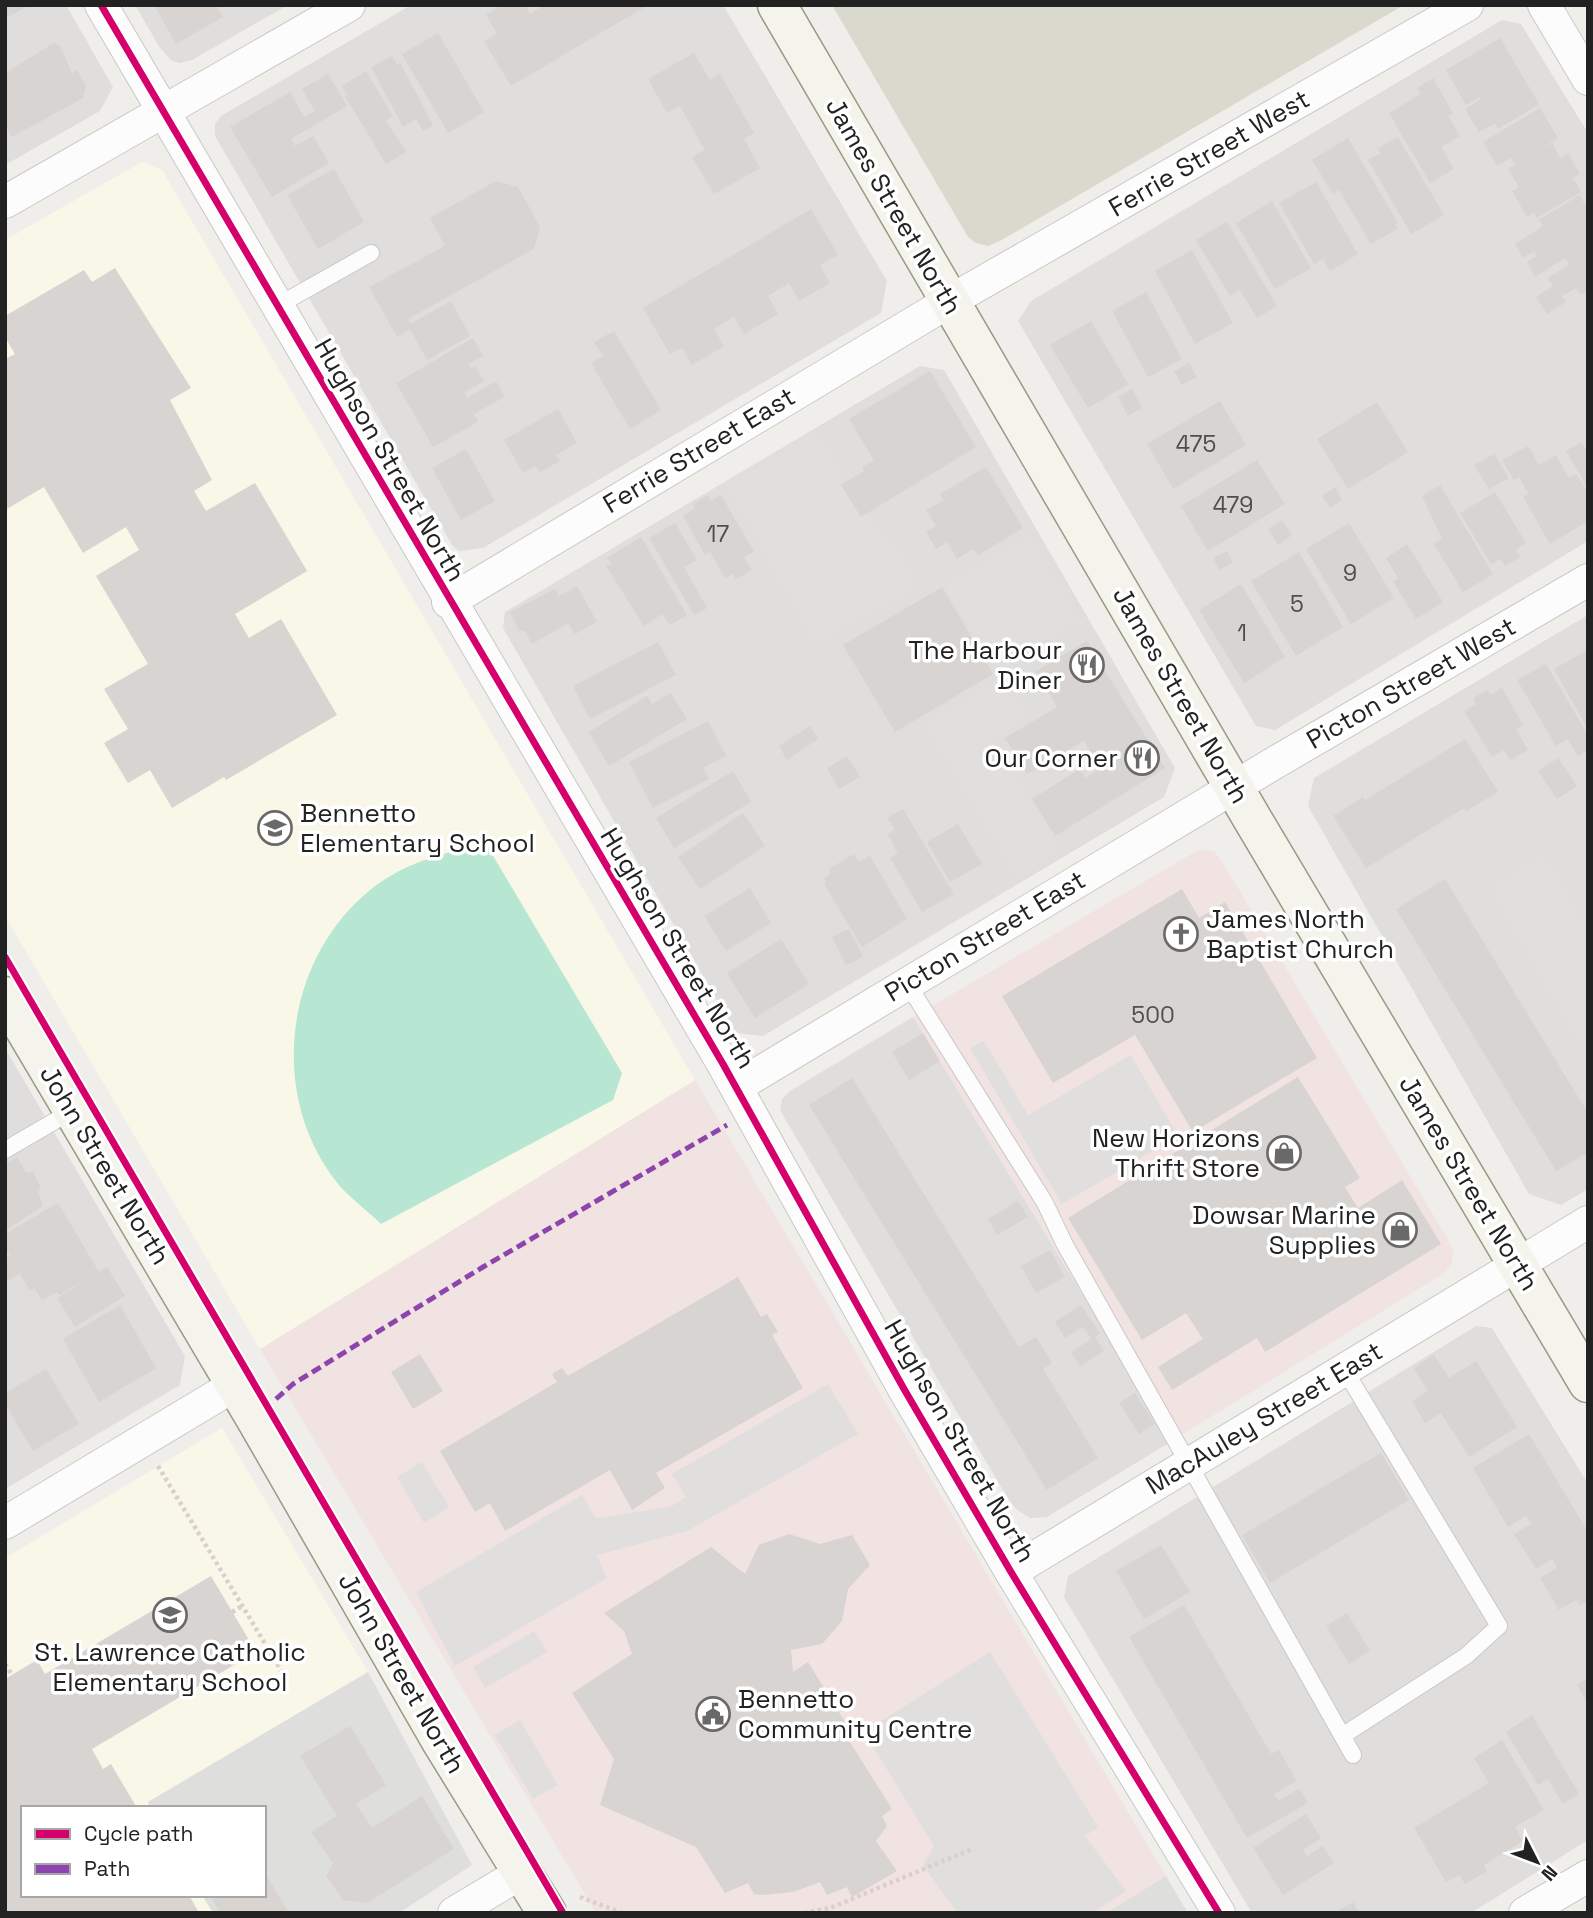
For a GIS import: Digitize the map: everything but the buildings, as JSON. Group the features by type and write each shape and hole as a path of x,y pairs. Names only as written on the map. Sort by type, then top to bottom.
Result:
{"main road":[{"name":"James Street North","path":"778,5 1235,787 1588,1383"},
{"name":"John Street North","path":"5,996 547,1913"}],"street":[{"name":"Hughson Street North","path":"101,5 448,602 736,1087 904,1389 1011,1572 1219,1913"},
{"path":"5,202 349,5"},
{"name":"Ferrie Street West","path":"950,301 1467,5"},
{"path":"1544,5 1588,79"},
{"name":"Ferrie Street East","path":"448,602 950,301"},
{"name":"Picton Street West","path":"1235,787 1588,580"},
{"name":"Picton Street East","path":"736,1087 1235,787"},
{"name":"MacAuley Street East","path":"1011,1572 1588,1222"},
{"path":"5,1523 235,1385"},
{"path":"454,1913 521,1873"},
{"path":"1525,1913 1588,1876"}],"lane":[{"path":"277,306 372,253"},
{"path":"907,983 1045,1203 1064,1243 1353,1755"},
{"path":"5,1150 72,1111"},
{"path":"1342,1736 1466,1656 1499,1626 1344,1369"}],"path":[{"path":"158,1465 287,1680 274,1688"},
{"path":"232,1612 242,1606"},
{"path":"6,1669 12,1675"},
{"path":"804,1913 830,1908 972,1849"}],"shaded area":[{"path":"5,5 66,5 113,87 100,111 5,165"},
{"path":"135,5 288,5 192,60 180,63 172,61 160,48"},
{"path":"411,5 723,5 887,281 881,313 483,548 459,551 452,545 215,136 215,124 221,116"},
{"path":"832,5 1404,5 988,246 976,243 968,237"},
{"path":"1502,20 1521,24 1588,133 1588,541 1275,730 1256,726 1018,321 1031,301"},
{"name":"Bennetto Elementary School","path":"142,162 162,170 695,1080 260,1349 5,916 5,240"},
{"path":"920,366 944,370 1175,768 1164,797 763,1036 736,1033 503,628 505,612"},
{"path":"815,432 864,517 892,542 915,586 816,641 728,484"},
{"path":"1029,537 1078,619 995,668 946,587"},
{"path":"1588,615 1588,1189 1561,1205 1529,1194 1308,806 1314,778"},
{"path":"1002,678 1027,717 990,740 1059,851 1018,877 928,725"},
{"path":"1214,851 1222,861 1453,1252 1452,1263 1443,1274 1172,1441 913,1017 1195,852"},
{"path":"1544,857 1588,932 1588,1054 1492,888"},
{"path":"913,1017 1172,1441 1047,1517 1030,1518 1016,1509 1005,1494 780,1110 782,1099 790,1091"},
{"path":"984,1041 1028,1115 1131,1055 1178,1136 1062,1204 970,1048"},
{"path":"5,1048 185,1356 180,1385 5,1489"},
{"path":"695,1080 1166,1876 1106,1913 596,1913 260,1349"},
{"path":"1476,1326 1492,1328 1588,1484 1588,1840 1471,1913 1252,1913 1064,1597 1068,1576"},
{"path":"828,1384 858,1434 687,1531 597,1555 607,1578 455,1666 416,1592 582,1495 596,1518 670,1507 686,1497 672,1474"},
{"name":"St. Lawrence Catholic Elementary School","path":"222,1428 368,1672 148,1802 150,1806 21,1806 21,1897 203,1897 213,1913 5,1913 5,1558"},
{"path":"422,1462 449,1507 424,1523 397,1477"},
{"path":"534,1631 547,1652 485,1688 473,1667"},
{"path":"990,1652 1098,1827 1085,1836 1126,1891 1092,1913 957,1913 923,1865 934,1846 864,1732"},
{"path":"368,1672 472,1865 399,1913 213,1913 203,1897 266,1897 266,1806 150,1806 148,1802"},
{"path":"520,1720 558,1785 533,1799 495,1735"},
{"path":"1166,1876 1188,1913 1106,1913"}],"green space":[{"path":"486,844 622,1073 613,1100 381,1224 335,1180 314,1145 300,1108 294,1069 295,1029 304,990 319,953 341,920 369,891 410,866 440,855"}],"marked path":[{"path":"276,1399 293,1384 483,1267 727,1125"}],"cycle path":[{"path":"101,5 723,1064 904,1389 1011,1572 1219,1913"},
{"path":"5,957 563,1913"}],"place":[{"name":"The Harbour Diner","path":"1087,665"},
{"name":"Our Corner","path":"1142,758"},
{"name":"Bennetto Elementary School","path":"275,828"},
{"name":"James North Baptist Church","path":"1181,934"},
{"name":"New Horizons Thrift Store","path":"1284,1153"},
{"name":"Dowsar Marine Supplies","path":"1400,1230"},
{"name":"St. Lawrence Catholic Elementary School","path":"170,1615"},
{"name":"Bennetto Community Centre","path":"713,1714"}]}
